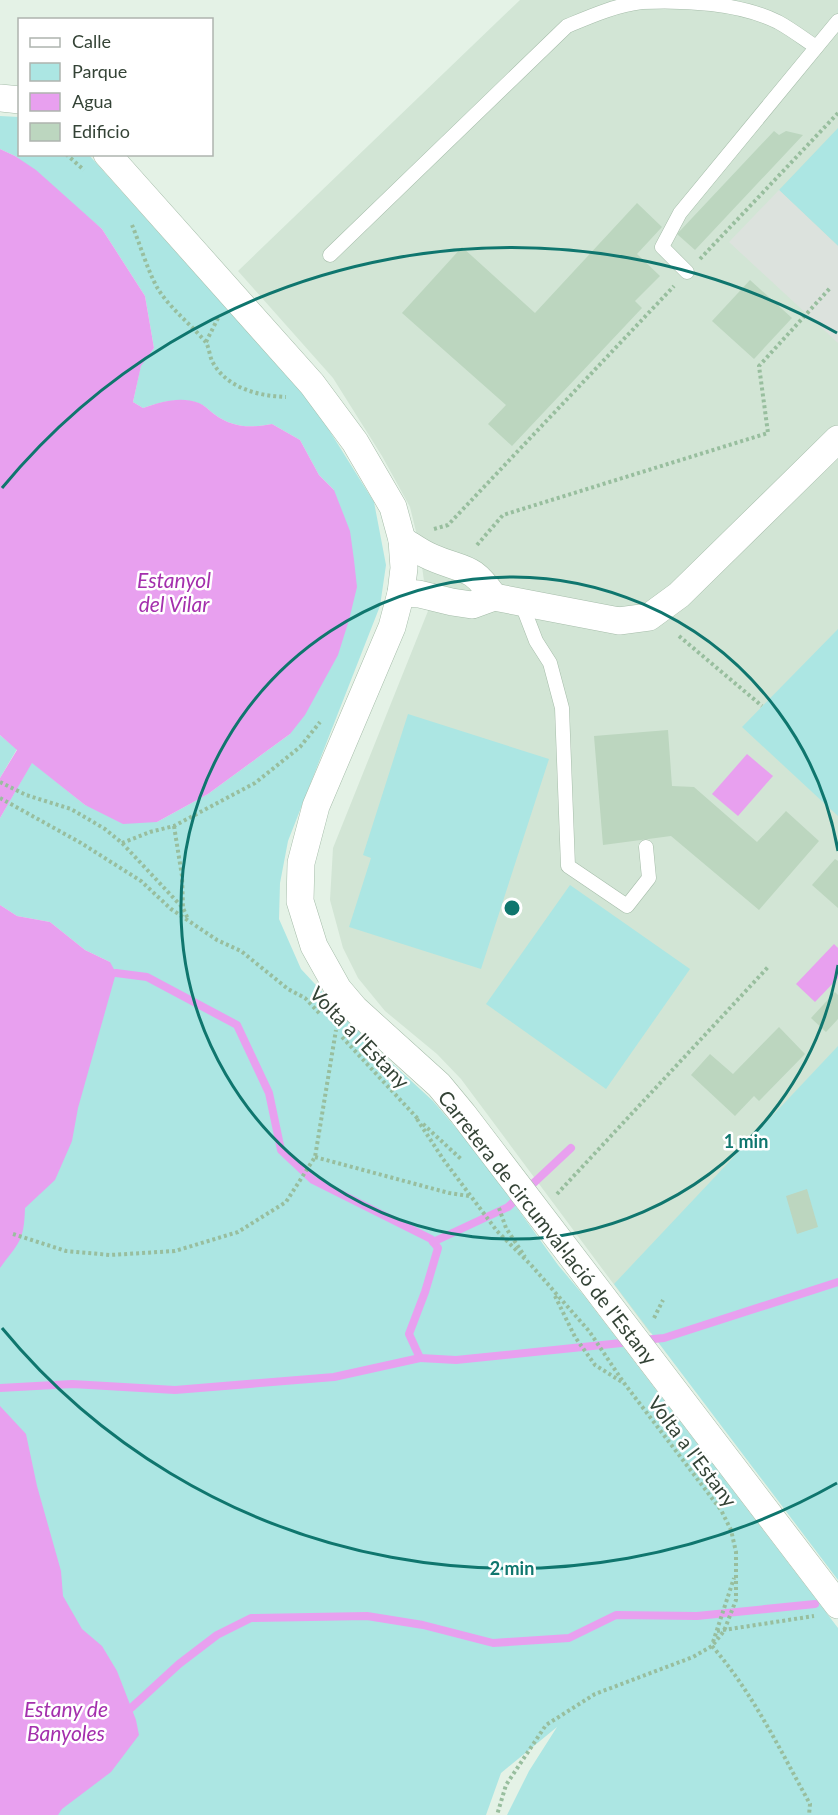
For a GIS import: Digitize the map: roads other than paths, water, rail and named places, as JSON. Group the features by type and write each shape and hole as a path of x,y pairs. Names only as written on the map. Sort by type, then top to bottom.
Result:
{"street":[{"path":"0,98 18,100"},
{"name":"Carretera de circumval·lació de l'Estany","path":"109,156 312,384 355,442 384,490 393,507 402,540 404,568 401,593 392,627 316,806 301,863 300,901 306,925 324,966 338,989 355,1009 439,1084 838,1605"},
{"path":"401,593 472,604 494,597 619,621 649,617 679,595 838,439"},
{"path":"402,540 431,557 467,568 481,579 494,597"}],"lane":[{"path":"330,255 567,26 597,13 640,2 662,1 734,6 778,22 816,47"},
{"path":"687,272 663,247 680,213 838,21"},
{"path":"521,602 536,641 550,663 562,708 568,866 627,906 649,879 646,847"}],"water":[{"name":"Estanyol del Vilar","path":"0,149 36,170 102,229 145,296 154,348 141,366 133,402 143,408 171,401 192,401 201,404 228,422 249,426 272,424 300,440 319,475 334,490 350,531 357,587 349,620 338,655 305,715 290,734 208,794 157,822 123,824 85,805 32,763 0,818 0,778 17,750 0,735"},
{"path":"747,754 773,776 738,816 712,794"},
{"path":"0,905 17,916 50,922 85,950 110,962 116,973 78,1108 72,1141 55,1180 25,1208 22,1235 0,1268"},
{"path":"834,944 838,948 838,978 815,1002 796,984"},
{"name":"Estany de Banyoles","path":"0,1406 26,1434 37,1486 61,1571 63,1596 82,1629 102,1646 117,1671 136,1720 139,1735 111,1772 62,1809 58,1815 0,1815"}],"waterway":[{"path":"116,973 147,977 237,1025 269,1093 281,1150 313,1180 431,1239 438,1248 409,1334 420,1358 456,1360 631,1342"},
{"path":"433,1242 508,1207 571,1148"},
{"path":"643,1340 664,1338 838,1282"},
{"path":"0,1388 72,1384 175,1390 334,1377 420,1358"},
{"path":"131,1708 179,1664 217,1635 251,1618 367,1616 423,1625 493,1643 569,1638 616,1615 697,1616 815,1604"}]}
